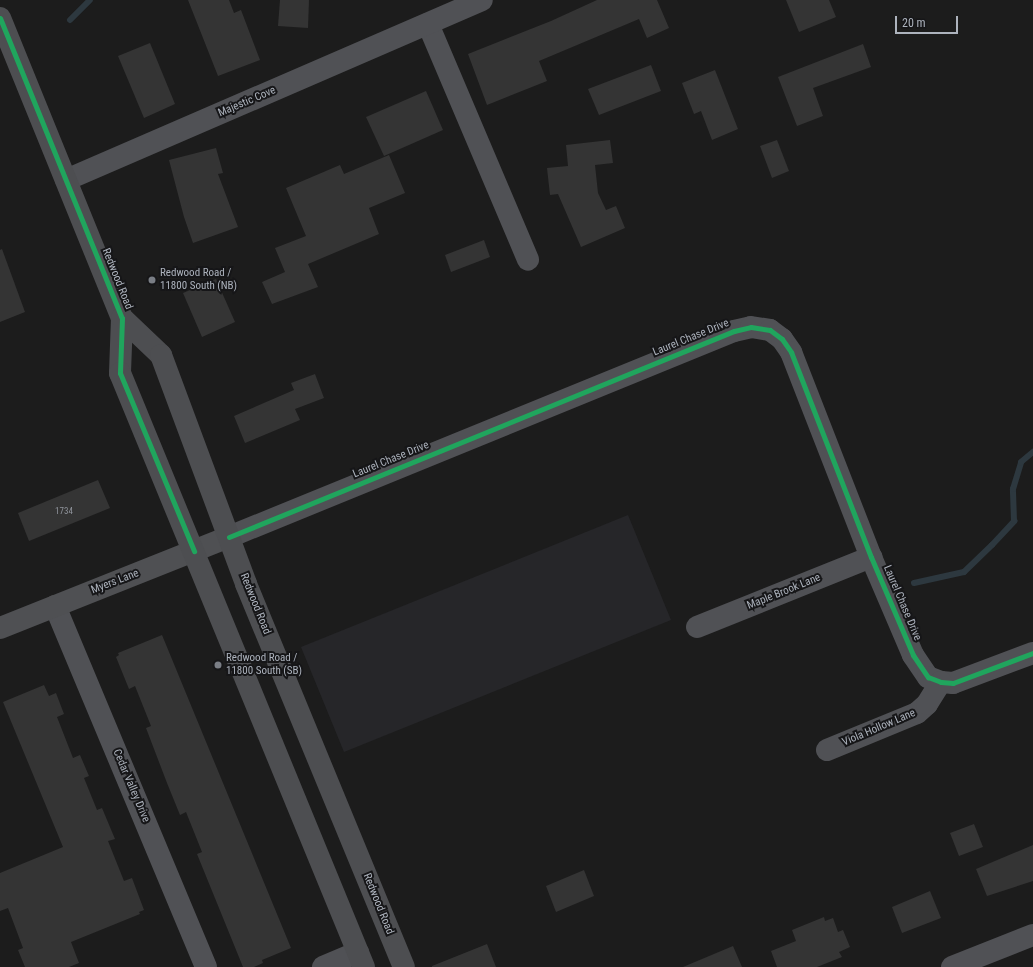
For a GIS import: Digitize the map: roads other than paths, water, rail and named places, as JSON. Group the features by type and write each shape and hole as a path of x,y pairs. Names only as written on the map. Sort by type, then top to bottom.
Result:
{"main road":[{"name":"Redwood Road","path":"0,18 122,318 120,373 361,960"},
{"name":"Redwood Road","path":"122,318 161,355 246,584 404,967"},
{"name":"Myers Lane","path":"0,628 229,537"}],"street":[{"name":"Majestic Cove","path":"66,180 482,0"},
{"path":"428,24 528,260"},
{"name":"Laurel Chase Drive","path":"229,537 734,331 751,328 770,330 782,339 791,352 871,557 919,666 928,677 941,682"},
{"name":"Maple Brook Lane","path":"697,627 871,557"},
{"name":"Cedar Valley Drive","path":"55,606 206,967"},
{"path":"941,682 953,683 966,680 1033,653"},
{"name":"Viola Hollow Lane","path":"827,750 917,713 927,704 941,682"},
{"path":"952,967 1033,935"},
{"path":"323,967 361,960"}],"waterway":[{"path":"70,20 90,0"},
{"path":"914,583 964,572 1014,521 1013,489 1021,462 1033,452"}],"place":[{"name":"Redwood Road / 11800 South (NB)","path":"152,280"},
{"name":"Redwood Road / 11800 South (SB)","path":"218,665"}]}
